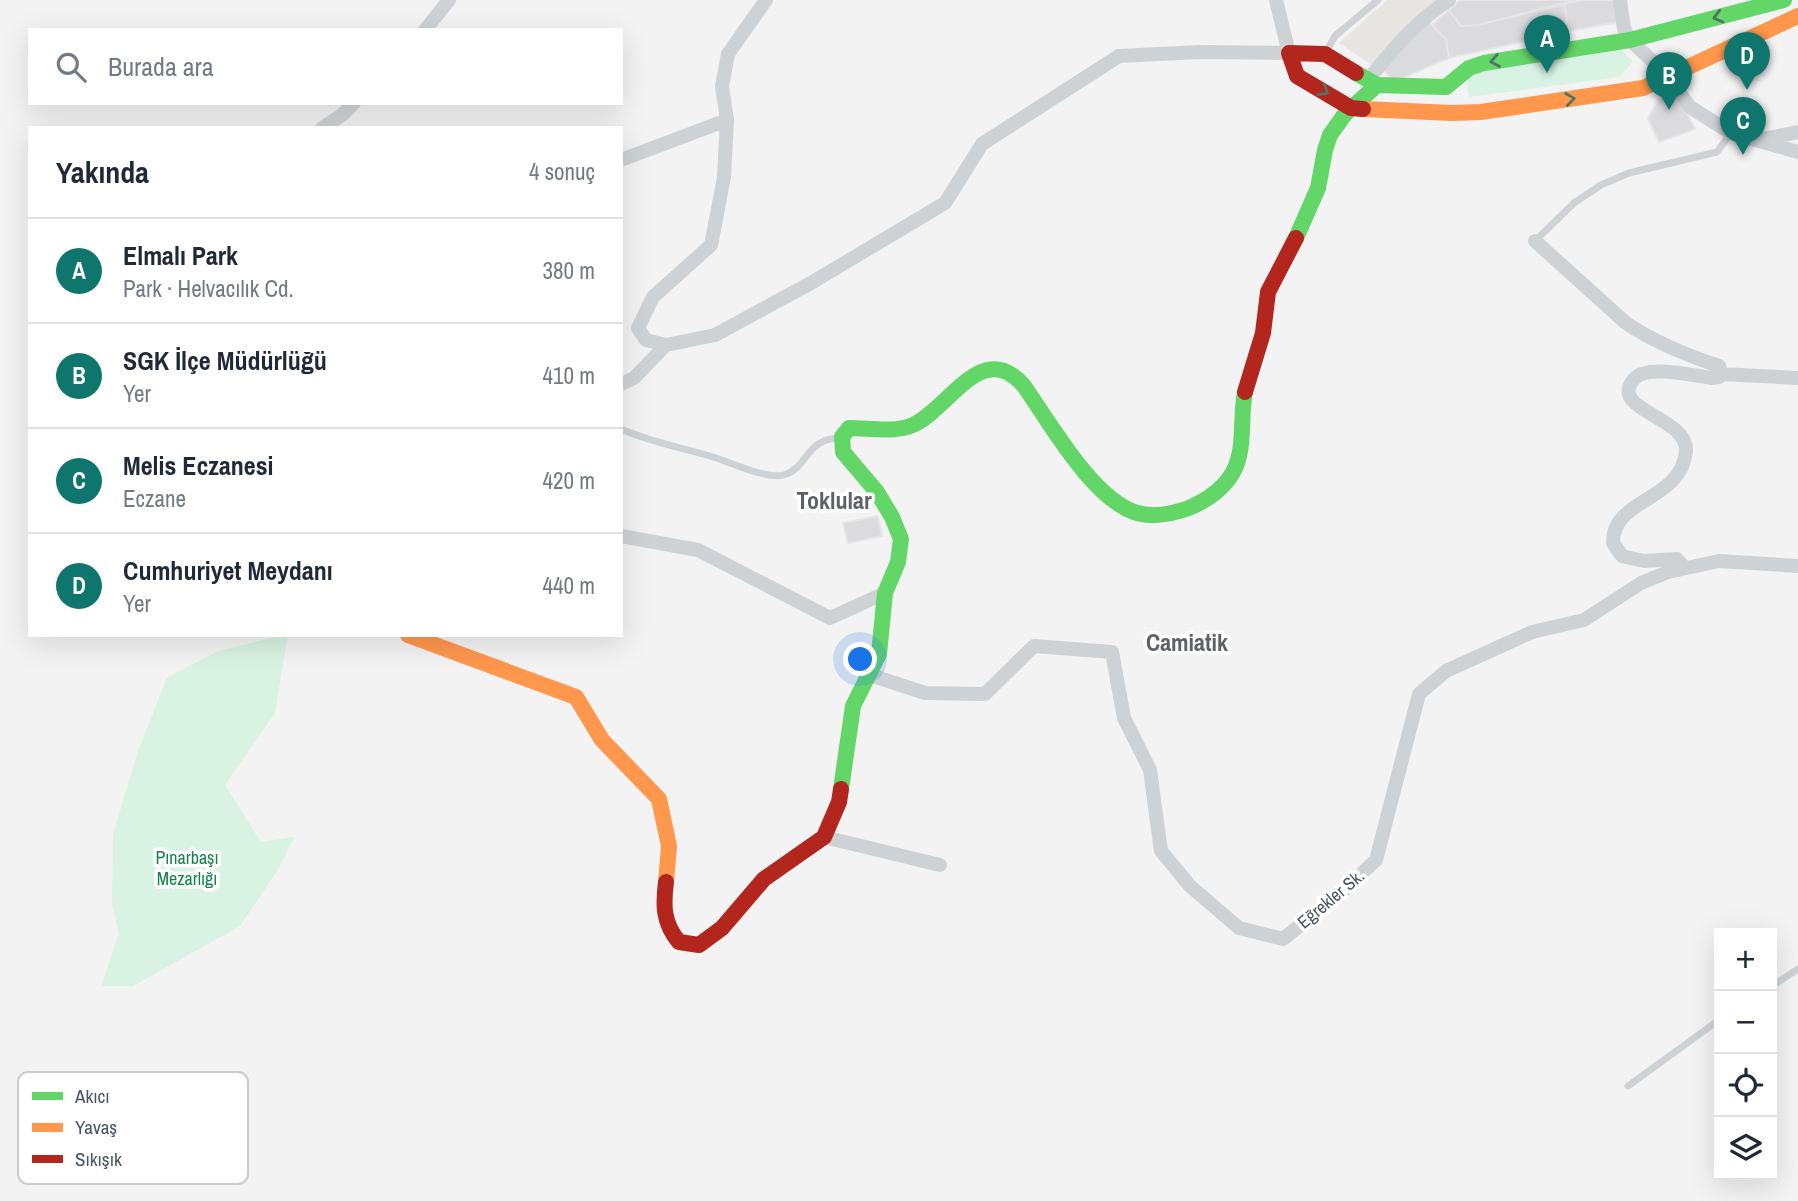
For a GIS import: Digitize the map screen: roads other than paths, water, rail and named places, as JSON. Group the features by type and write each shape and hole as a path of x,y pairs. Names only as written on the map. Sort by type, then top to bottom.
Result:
{"street":[{"path":"427,28 449,0"},
{"path":"765,0 729,54 722,86 727,120 724,177 711,245 653,297 638,328 646,340 666,345 715,335 811,283 945,203 982,144 1119,57 1200,52 1325,54 1373,82 1446,87 1469,68 1484,63 1630,40 1784,0"},
{"path":"1276,0 1297,76 1351,108 1452,113 1480,112 1643,88 1798,16"},
{"path":"413,637 576,697 602,740 659,799 669,846 663,908 670,931 679,942 699,945 722,928 764,879 824,837 839,802 853,706 879,654 886,593 898,562 901,539 877,492 843,452 842,438 849,428 890,429 916,423 977,373 989,368 1003,370 1017,378 1028,389 1036,406 1090,477 1127,510 1144,515 1182,511 1217,492 1228,482 1236,469 1242,446 1244,391 1265,323 1266,296 1316,194 1323,148 1331,132 1373,82 1399,41 1449,0"},
{"path":"1620,0 1624,28 1630,40 1667,75 1690,107 1731,132 1798,152"},
{"path":"325,126 352,105"},
{"path":"623,159 727,120"},
{"path":"1758,140 1798,132"},
{"path":"1535,241 1626,323 1678,351 1719,366 1721,374"},
{"path":"623,383 634,378 666,345"},
{"path":"1798,378 1721,374 1712,379 1650,371 1639,374 1630,385 1631,397 1636,405 1679,431 1685,440 1686,449 1682,467 1675,480 1623,517 1616,528 1613,544 1622,556 1644,561 1677,559 1684,568 1719,561 1798,566"},
{"path":"623,536 698,550 830,618 886,593"},
{"name":"Eğrekler Sk.","path":"870,675 925,693 985,694 1034,646 1112,652 1124,718 1150,770 1161,851 1190,886 1240,928 1283,939 1344,890 1376,860 1419,694 1446,671 1532,632 1584,620 1642,583 1684,568"},
{"path":"824,837 940,864"}],"lane":[{"path":"1325,54 1335,36 1378,0"},
{"path":"1535,241 1574,203 1601,185 1637,171 1717,152 1731,132"},
{"path":"623,430 770,475 784,475 826,438 842,438"},
{"path":"1777,983 1798,969"},
{"path":"1628,1086 1714,1024"}],"place":[{"name":"Elmalı Park","path":"1547,73"},
{"name":"Cumhuriyet Meydanı","path":"1747,90"},
{"name":"SGK İlçe Müdürlüğü","path":"1669,110"},
{"name":"Melis Eczanesi","path":"1743,155"}],"district":[{"name":"Toklular","path":"834,501"},
{"name":"Camiatik","path":"1187,643"}],"park label":[{"name":"Pınarbaşı Mezarlığı","path":"187,868"}]}
